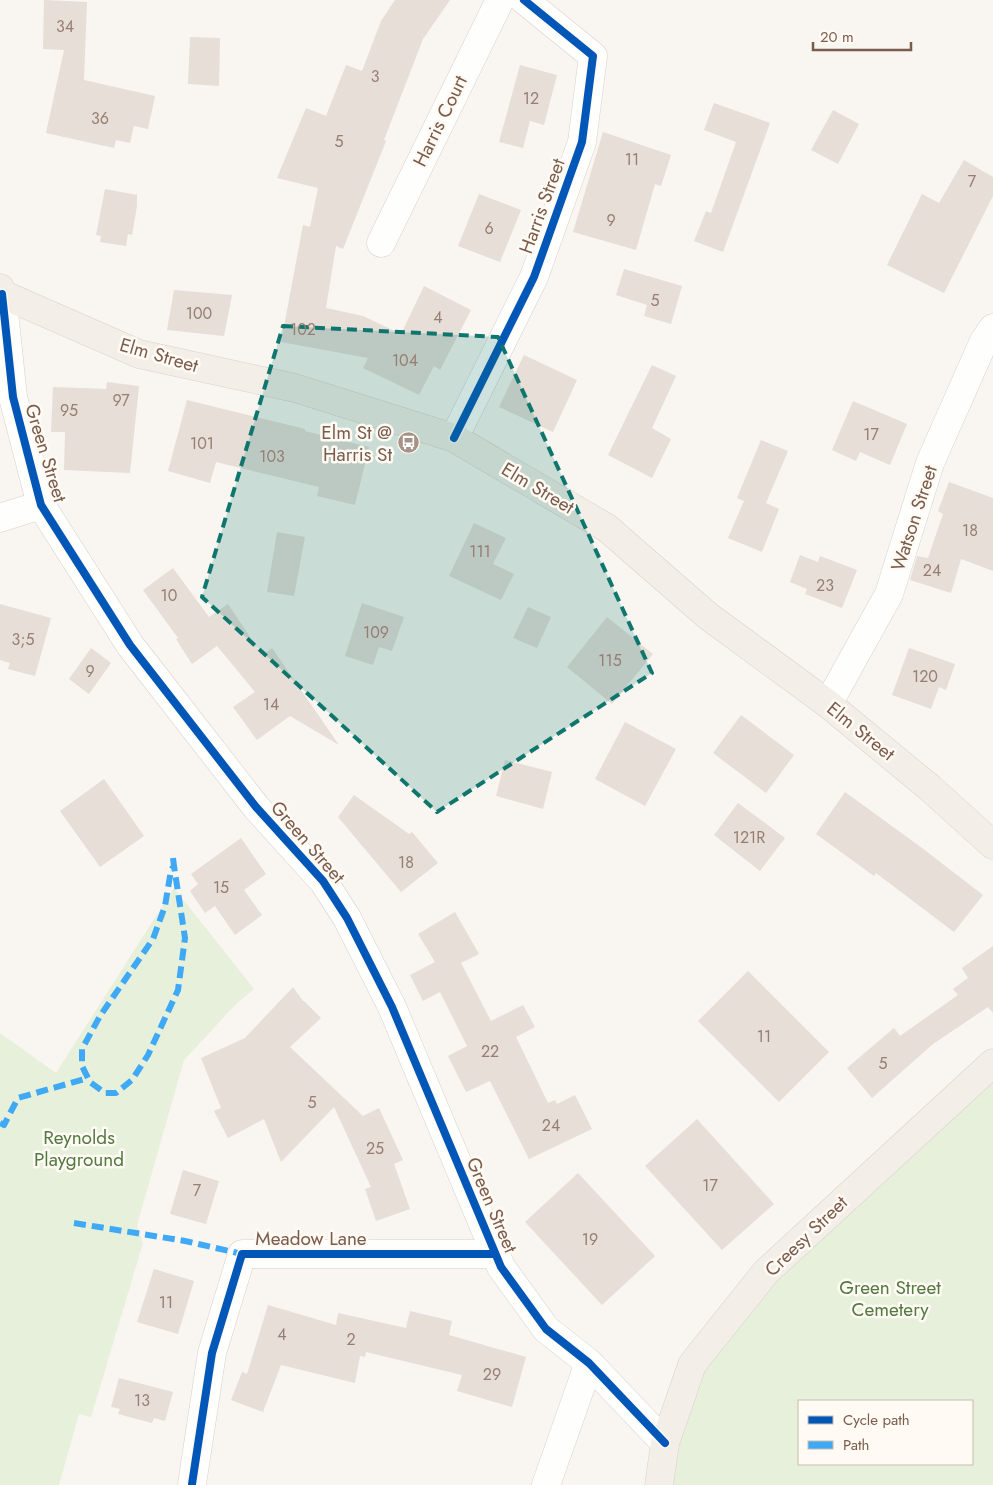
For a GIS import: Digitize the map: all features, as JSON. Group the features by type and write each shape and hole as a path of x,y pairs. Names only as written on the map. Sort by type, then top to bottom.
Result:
{"main road":[{"name":"Elm Street","path":"1,291 139,354 295,388 454,438 607,528 708,616 828,704 930,788 993,845"},
{"name":"Creesy Street","path":"664,1443 692,1365 766,1272 993,1063"},
{"path":"659,1485 664,1443"}],"street":[{"name":"Harris Court","path":"380,243 500,0"},
{"name":"Harris Street","path":"454,438 534,277 582,142 593,56 524,0"},
{"name":"Green Street","path":"1,291 13,397 42,505 130,645 256,807 323,881 347,918 392,1007 501,1267 546,1329 589,1363 664,1443"},
{"name":"Watson Street","path":"828,704 889,594 930,463 984,341 993,328"},
{"path":"0,518 42,505"},
{"name":"Meadow Lane","path":"192,1484 212,1353 242,1254 496,1254"},
{"path":"546,1485 589,1363"}],"highlighted area":[{"path":"283,326 498,337 652,673 437,812 202,597"}],"green space":[{"name":"Reynolds Playground","path":"174,888 254,989 236,1004 184,1060 137,1225 143,1243 91,1417 79,1414 59,1485 0,1485 0,1033 56,1073"},
{"name":"Green Street Cemetery","path":"993,1064 993,1485 660,1485 692,1365"}],"building":[{"path":"44,0 87,2 84,80 155,96 148,129 134,126 130,143 116,140 114,148 46,133 64,50 43,49"},
{"path":"395,0 450,0 423,39 384,140 386,141 343,249 336,246 326,308 363,316 401,334 424,286 471,310 440,370 434,366 419,395 363,368 368,358 281,342 303,225 310,227 318,188 277,178 306,108 326,116 346,65 362,71 381,21"},
{"path":"190,37 220,38 219,86 188,84"},
{"path":"520,65 557,75 544,125 530,121 523,148 499,142"},
{"path":"714,103 770,123 723,252 694,241 706,211 711,213 736,142 704,130"},
{"path":"833,110 859,124 838,164 811,150"},
{"path":"603,132 671,155 661,186 655,184 636,250 573,232"},
{"path":"964,160 993,177 993,196 944,293 887,265 922,194 939,203"},
{"path":"105,189 137,195 132,235 128,234 126,246 100,242 101,236 96,235"},
{"path":"479,194 521,210 500,262 458,246"},
{"path":"624,269 682,286 671,324 644,316 647,305 616,295"},
{"path":"174,290 232,295 224,336 167,330"},
{"path":"524,355 577,380 553,432 499,407"},
{"path":"652,365 676,376 652,428 671,439 652,478 608,455"},
{"path":"107,382 139,386 130,473 64,470 65,432 51,432 53,387 106,389"},
{"path":"187,400 369,447 355,505 317,496 319,487 216,462 210,483 168,471"},
{"path":"853,401 907,424 890,465 860,452 856,461 832,450"},
{"path":"761,440 788,451 766,503 779,509 762,552 728,538 744,501 737,498"},
{"path":"949,482 993,498 993,571 961,559 951,593 910,580 917,556 928,558 943,514 938,511"},
{"path":"474,523 506,538 493,564 514,574 501,600 449,576"},
{"path":"277,532 305,537 294,596 267,592"},
{"path":"800,555 818,562 820,556 857,570 842,608 805,594 807,589 790,582"},
{"path":"173,568 209,617 228,604 262,655 272,648 339,745 290,716 257,740 233,707 255,692 217,646 192,664 176,639 178,638 143,590"},
{"path":"362,603 404,617 392,651 379,647 373,665 345,656"},
{"path":"0,604 51,618 35,676 8,669 10,663 0,660"},
{"path":"528,607 551,617 537,648 513,638"},
{"path":"607,617 653,654 612,704 567,667"},
{"path":"91,648 111,663 89,694 69,679"},
{"path":"909,648 955,664 946,690 939,687 931,709 892,695"},
{"path":"741,715 794,755 766,793 713,753"},
{"path":"625,722 676,749 645,806 595,779"},
{"path":"505,760 552,772 543,809 496,796"},
{"path":"104,779 144,836 100,867 60,811"},
{"path":"845,792 983,895 954,932 876,873 874,876 816,834"},
{"path":"354,795 409,834 412,832 438,863 401,892 338,817"},
{"path":"738,803 785,838 760,871 714,835"},
{"path":"241,838 266,874 244,890 262,915 235,935 215,906 205,913 190,891 198,884 191,874"},
{"path":"455,912 479,954 461,963 491,1021 523,1005 535,1027 516,1037 548,1103 555,1100 557,1104 575,1095 592,1129 529,1159 490,1081 466,1092 448,1056 467,1046 440,992 423,1001 410,975 435,962 418,934"},
{"path":"993,946 993,1013 988,1007 933,1044 872,1098 847,1068 894,1028 900,1036 958,995 953,989 968,978 962,968"},
{"path":"748,971 829,1052 779,1102 698,1021"},
{"path":"293,987 303,1001 321,1018 290,1047 363,1116 379,1108 403,1160 394,1164 410,1209 376,1221 365,1189 371,1187 334,1107 281,1162 264,1119 228,1138 214,1111 221,1108 201,1058 245,1038"},
{"path":"697,1119 774,1204 722,1250 645,1166"},
{"path":"183,1170 219,1181 206,1224 170,1214"},
{"path":"578,1173 655,1256 602,1305 525,1222"},
{"path":"154,1269 194,1281 178,1334 137,1322"},
{"path":"268,1305 336,1325 338,1313 406,1328 410,1311 452,1321 449,1335 526,1357 512,1407 457,1391 462,1375 366,1352 365,1357 360,1356 355,1383 281,1365 263,1412 231,1400 242,1372 247,1374"},
{"path":"119,1378 173,1392 165,1421 154,1418 152,1423 118,1414 120,1409 111,1407"}],"marked path":[{"path":"173,858 174,866 171,870 165,906 153,939 100,1016 82,1049 82,1066 90,1082 105,1093 116,1093 132,1080 148,1055 178,990 185,938 174,866"},
{"path":"0,1123 4,1125 18,1098 88,1078"},
{"path":"74,1223 185,1241 242,1254"}],"cycle path":[{"path":"454,438 534,277 582,142 593,56 524,0"},
{"path":"2,294 13,397 41,505 130,645 256,807 323,881 347,918 392,1007 501,1267 546,1329 589,1363 665,1443"},
{"path":"192,1484 212,1353 242,1254 495,1254"}],"place":[{"name":"Elm St @ Harris St","path":"408,443"}]}
